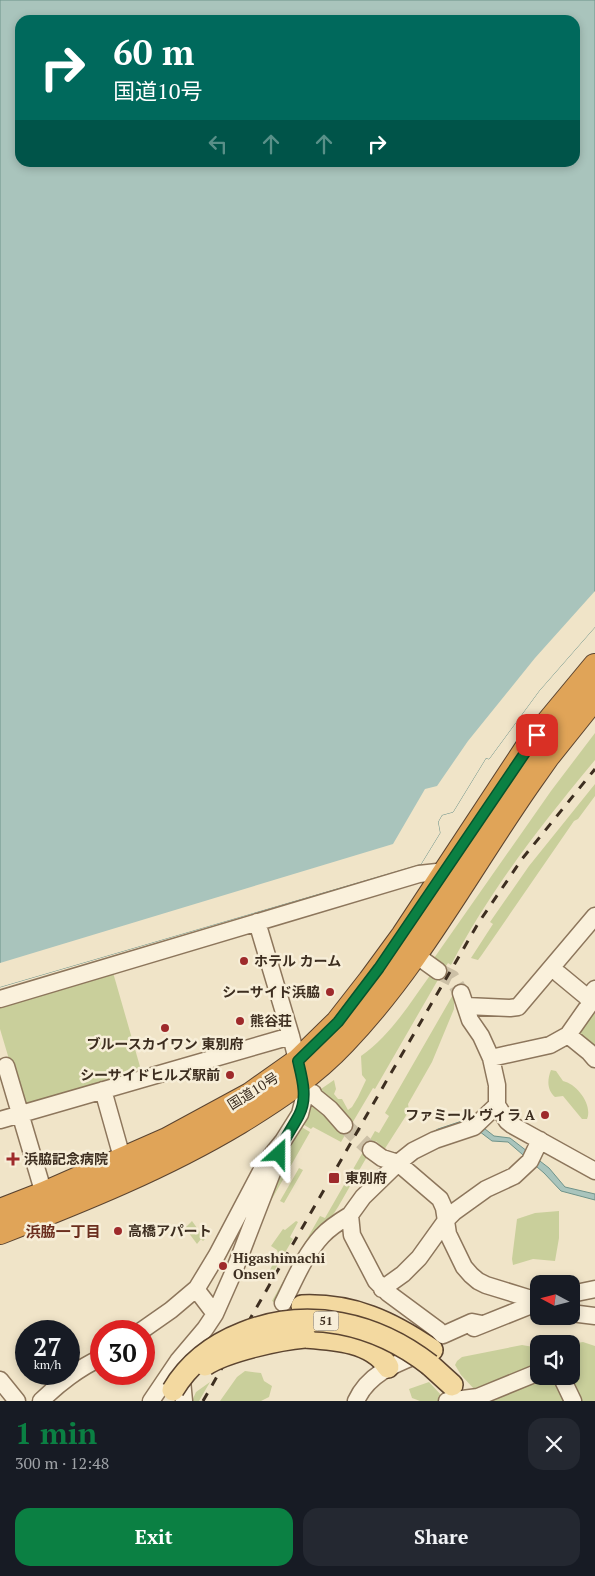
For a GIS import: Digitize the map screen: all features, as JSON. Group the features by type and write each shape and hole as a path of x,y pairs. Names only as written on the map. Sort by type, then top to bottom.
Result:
{"highway":[{"name":"国道10号","path":"406,948 443,875 527,748 595,666"},
{"name":"国道10号","path":"0,1232 165,1163 208,1141 274,1101 304,1078 338,1022 406,948 547,757 595,697"},
{"name":"国道10号","path":"0,1211 44,1194 167,1140 229,1107 266,1083 304,1078"}],"main road":[{"path":"217,1345 229,1331 268,1314 302,1306 344,1309 361,1313 392,1325 412,1336 431,1358"},
{"name":"51","path":"174,1397 181,1376 217,1345 231,1337 270,1324 306,1320 322,1320 359,1327 431,1358 450,1393"},
{"path":"174,1397 210,1362 268,1343 306,1337 344,1342 378,1354 388,1367"}],"street":[{"path":"0,999 427,872 437,872 443,875"},
{"path":"595,916 518,1007 510,1008 463,1000 470,1020 481,1036 491,1058 497,1085 497,1104 507,1121 595,1171"},
{"path":"257,922 304,1078 314,1096 330,1109 344,1125"},
{"path":"406,948 438,971"},
{"path":"491,1058 550,1044 568,1035 589,1005 592,993 559,974"},
{"path":"568,1035 589,1052 595,1060"},
{"path":"0,1120 291,1036"},
{"path":"6,1066 44,1194"},
{"path":"155,1321 196,1289 266,1162 283,1141 300,1114 304,1098 304,1078"},
{"path":"103,1090 123,1160"},
{"path":"283,1303 309,1255 322,1236 350,1215 363,1197 398,1163 435,1140 476,1126 497,1104"},
{"path":"382,1289 403,1274 419,1258 454,1212 486,1189 514,1176 531,1158 540,1140"},
{"path":"150,1401 178,1361 206,1329 215,1314 234,1271 283,1141"},
{"path":"371,1150 382,1158 398,1163 440,1199 447,1219 448,1234 464,1267 471,1275 486,1285 530,1299"},
{"path":"350,1215 352,1236 382,1289 443,1335 472,1322 482,1324"},
{"path":"196,1289 215,1314"},
{"path":"580,1292 595,1289"},
{"path":"356,1401 369,1382 388,1367 431,1358 482,1324 530,1307"},
{"path":"580,1314 595,1316"},
{"path":"174,1397 180,1368 178,1361"},
{"path":"41,1401 90,1364"},
{"path":"450,1393 478,1397 530,1376"},
{"path":"0,1380 17,1401"},
{"path":"565,1385 573,1401"}],"green space":[{"path":"595,733 595,760 555,809 499,884 451,965 448,963 444,969 432,961 551,791"},
{"path":"595,784 595,796 578,819 574,821 481,956 478,960 471,958 493,924 490,922 529,866"},
{"path":"112,969 141,1070 23,1106 0,1029 0,1002"},
{"path":"431,974 439,978 375,1089 373,1088 341,1142 313,1127 311,1129 299,1122 321,1089 334,1080 336,1089 334,1094 338,1099 342,1099 348,1110 352,1107 366,1080 362,1075 361,1056 372,1048 391,1028"},
{"path":"454,993 454,1009 432,1062 408,1104 409,1111 384,1150 376,1141 338,1207 276,1303 272,1301 320,1216 325,1218 375,1131 379,1133 389,1116 385,1113"},
{"path":"595,1006 595,1052 578,1037 577,1029"},
{"path":"551,1070 556,1071 563,1081 574,1086 582,1096 588,1108 587,1119 582,1119 563,1096 555,1097 552,1094 549,1085"},
{"path":"298,1125 310,1132 264,1213 280,1165"},
{"path":"299,1168 303,1170 284,1203 280,1201"},
{"path":"559,1211 559,1238 555,1261 533,1259 513,1265 512,1259 517,1219 535,1213"},
{"path":"192,1221 205,1239 203,1241 201,1239 197,1244 185,1228"},
{"path":"296,1221 298,1222 290,1237 293,1239 270,1276 270,1270 278,1253 271,1246 283,1229 285,1230"},
{"path":"580,1342 595,1346 595,1401 576,1401 568,1385 580,1385"},
{"path":"522,1345 530,1346 530,1370 475,1390 461,1375 455,1365 462,1357"},
{"path":"245,1371 261,1373 264,1381 272,1386 269,1397 261,1401 220,1401 237,1377"},
{"path":"530,1380 530,1385 561,1385 569,1401 478,1401"},
{"path":"210,1382 199,1401 192,1401 196,1392"},
{"path":"429,1382 441,1395 439,1397 441,1401 420,1401 412,1398 409,1389"}],"water":[{"path":"0,0 595,0 595,627 539,691 489,759 486,758 453,812 442,815 438,822 440,833 421,864 0,987"},
{"path":"471,1118 494,1136 510,1138 549,1168 565,1187 595,1194 595,1200 561,1191 544,1173 508,1142 492,1141 471,1125 398,1158 391,1153 397,1153 438,1129"}],"pier":[{"path":"595,591 595,627 539,691 489,759 486,758 453,812 442,815 438,822 440,833 421,864 0,987 0,963 393,844 425,789 437,786 468,741 535,658"}],"tunnel":[{"path":"438,971 452,978 461,993"},
{"path":"344,1125 371,1150"}],"railway":[{"path":"203,1401 479,922 522,859 595,769"},
{"path":"238,1356 256,1323"}],"place":[{"name":"ホテル カーム","path":"244,961"},
{"name":"シーサイド浜脇","path":"330,992"},
{"name":"熊谷荘","path":"240,1021"},
{"name":"ブルースカイワン 東別府","path":"165,1028"},
{"name":"シーサイドヒルズ駅前","path":"230,1075"},
{"name":"ファミール ヴィラ A","path":"545,1115"},
{"name":"浜脇記念病院","path":"13,1159"},
{"name":"東別府","path":"334,1178"},
{"name":"高橋アパート","path":"118,1231"},
{"name":"Higashimachi Onsen","path":"223,1266"}],"district":[{"name":"浜脇一丁目","path":"63,1232"}],"route":[{"path":"279,1154 283,1141 300,1114 304,1098 298,1061 338,1022 403,936 537,735"}]}
